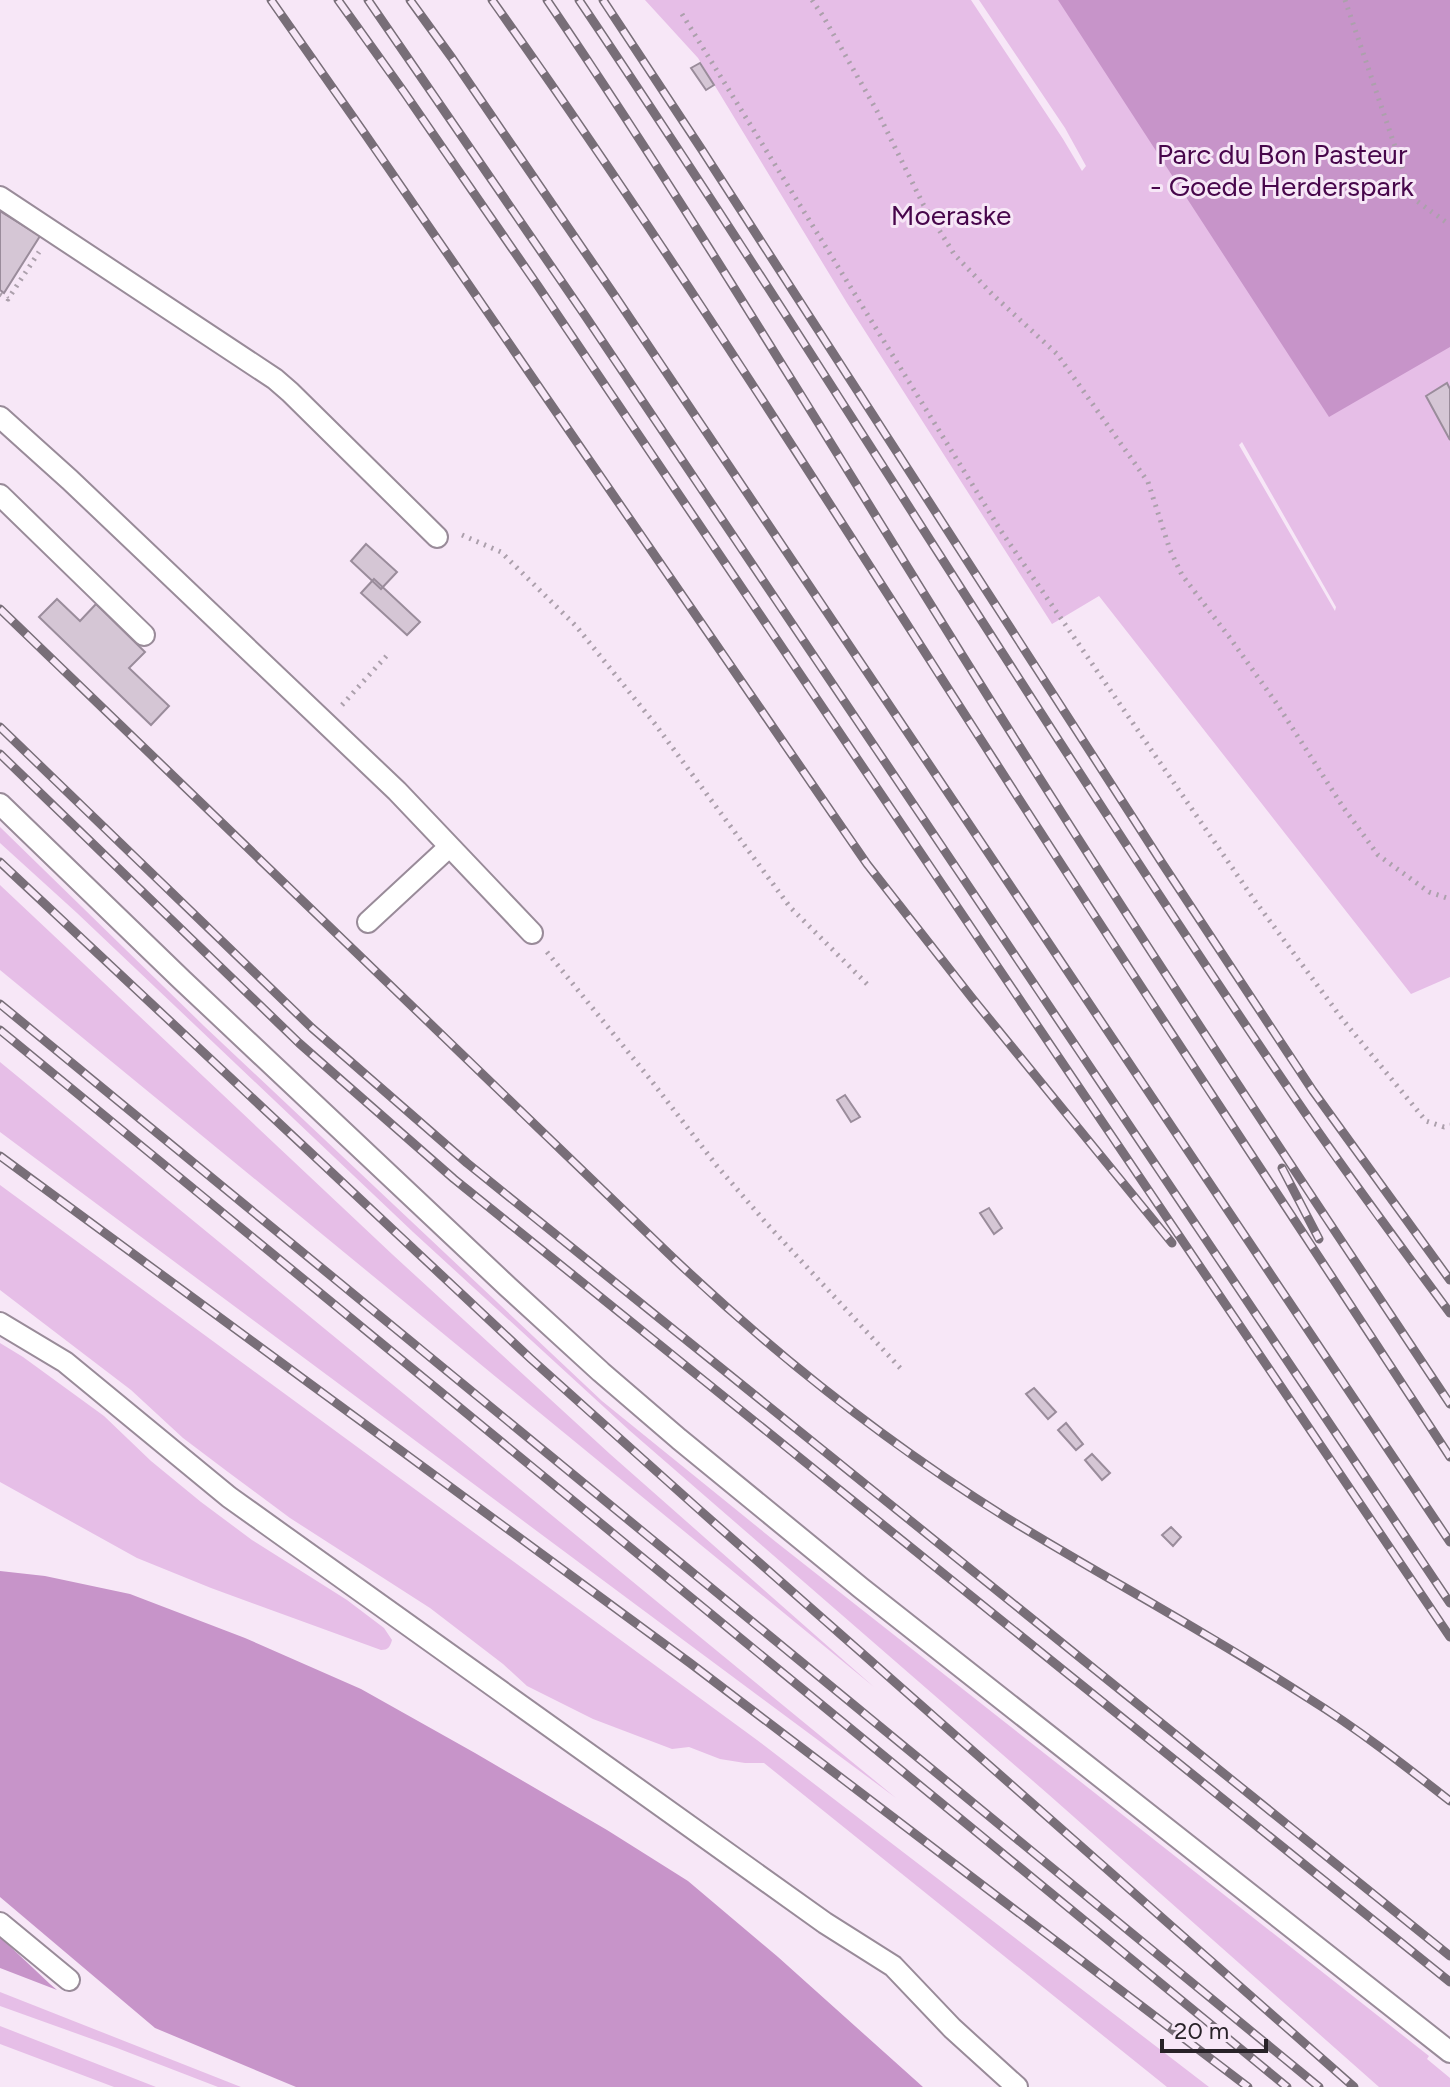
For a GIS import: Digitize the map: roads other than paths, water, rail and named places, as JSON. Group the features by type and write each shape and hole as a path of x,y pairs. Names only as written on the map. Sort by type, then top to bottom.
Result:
{"lane":[{"path":"0,197 275,379 437,537"},
{"path":"0,417 397,791 532,933"},
{"path":"0,495 144,635"},
{"path":"0,804 508,1287 634,1401 872,1597 1450,2052"},
{"path":"368,922 449,847"},
{"path":"0,1323 65,1362 229,1497 825,1923 893,1966 952,2028 1017,2087"},
{"path":"0,1923 69,1980"}],"railway":[{"path":"271,0 867,864 1172,1243"},
{"path":"338,0 538,286 1450,1637"},
{"path":"368,0 586,317 1450,1603"},
{"path":"410,0 615,296 1450,1542"},
{"path":"492,0 685,282 1107,935 1450,1457"},
{"path":"547,0 727,277 1124,910 1450,1404"},
{"path":"579,0 1205,965 1334,1155 1450,1313"},
{"path":"603,0 1162,863 1313,1091 1450,1280"},
{"path":"0,609 669,1254 789,1361 917,1459 962,1489 1327,1710 1450,1801"},
{"path":"0,727 312,1028 467,1163 1450,1956"},
{"path":"0,754 299,1043 454,1179 1450,1982"},
{"path":"0,862 531,1359 1354,2087"},
{"path":"0,1004 1319,2087"},
{"path":"0,1030 1287,2087"},
{"path":"0,1156 690,1663 1248,2087"},
{"path":"1282,1168 1319,1239"}],"park label":[{"name":"Parc du Bon Pasteur - Goede Herderspark","path":"1282,170"},
{"name":"Moeraske","path":"951,215"}]}
